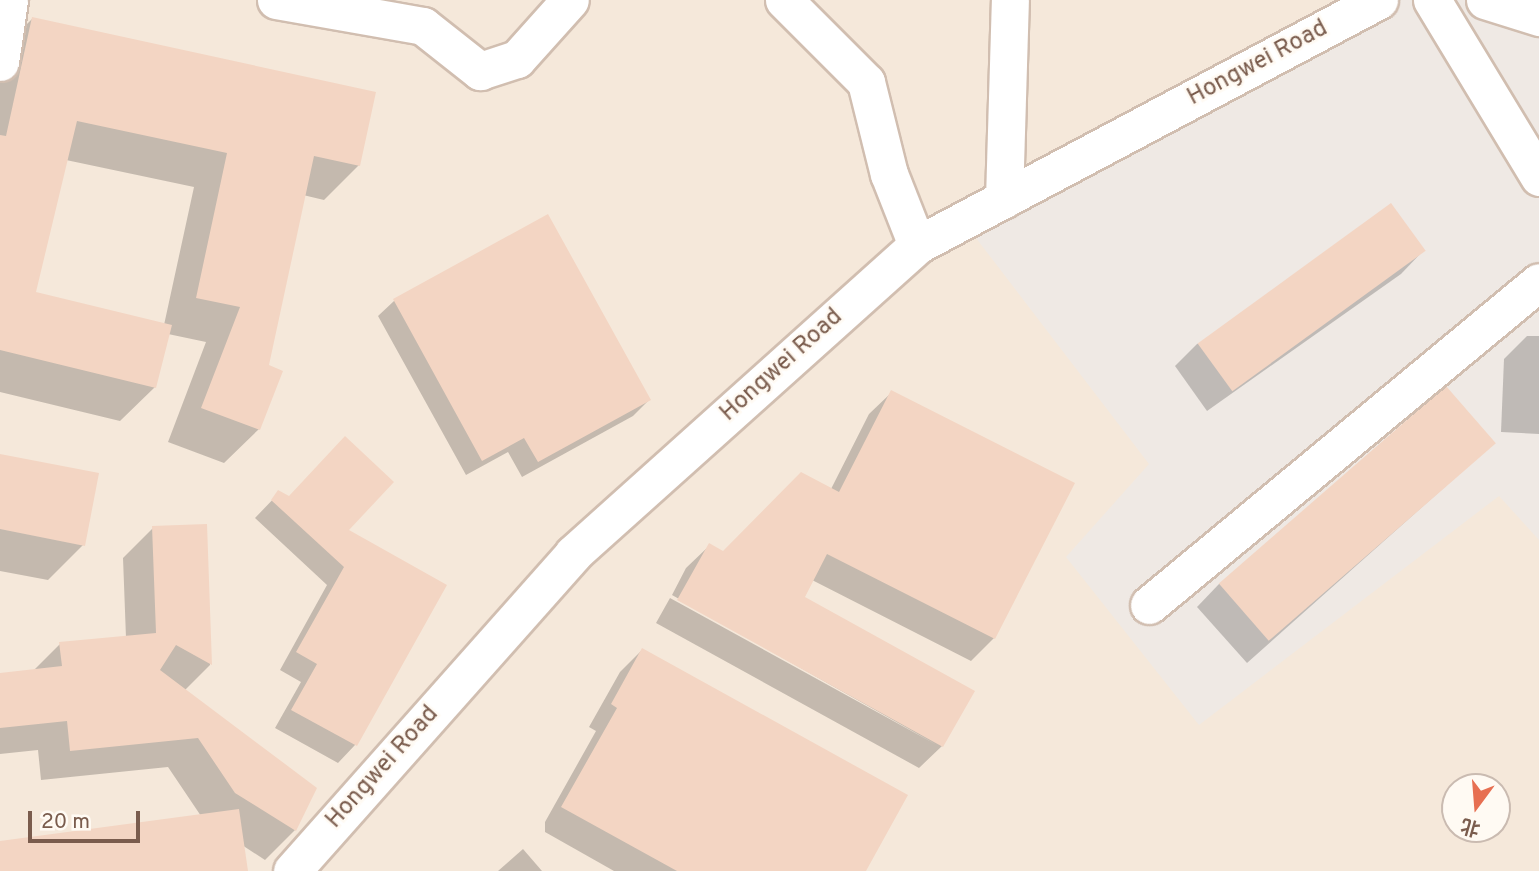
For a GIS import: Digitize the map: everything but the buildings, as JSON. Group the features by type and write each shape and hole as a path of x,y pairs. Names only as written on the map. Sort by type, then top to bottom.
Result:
{"street":[{"path":"0,62 9,0"},
{"path":"276,0 426,13 480,71 517,60 570,0"},
{"path":"784,0 866,82 889,174 917,245"},
{"path":"1004,198 1010,0"},
{"name":"Hongwei Road","path":"292,871 573,554 917,245 1379,0"},
{"path":"1432,0 1539,177"},
{"path":"1485,0 1539,18"},
{"path":"1149,605 1539,282"}],"shaded area":[{"path":"0,0 1539,0 1539,871 0,871"},
{"path":"1379,0 1539,0 1539,540 1499,496 1199,725 1066,557 1149,464 963,221"}]}
